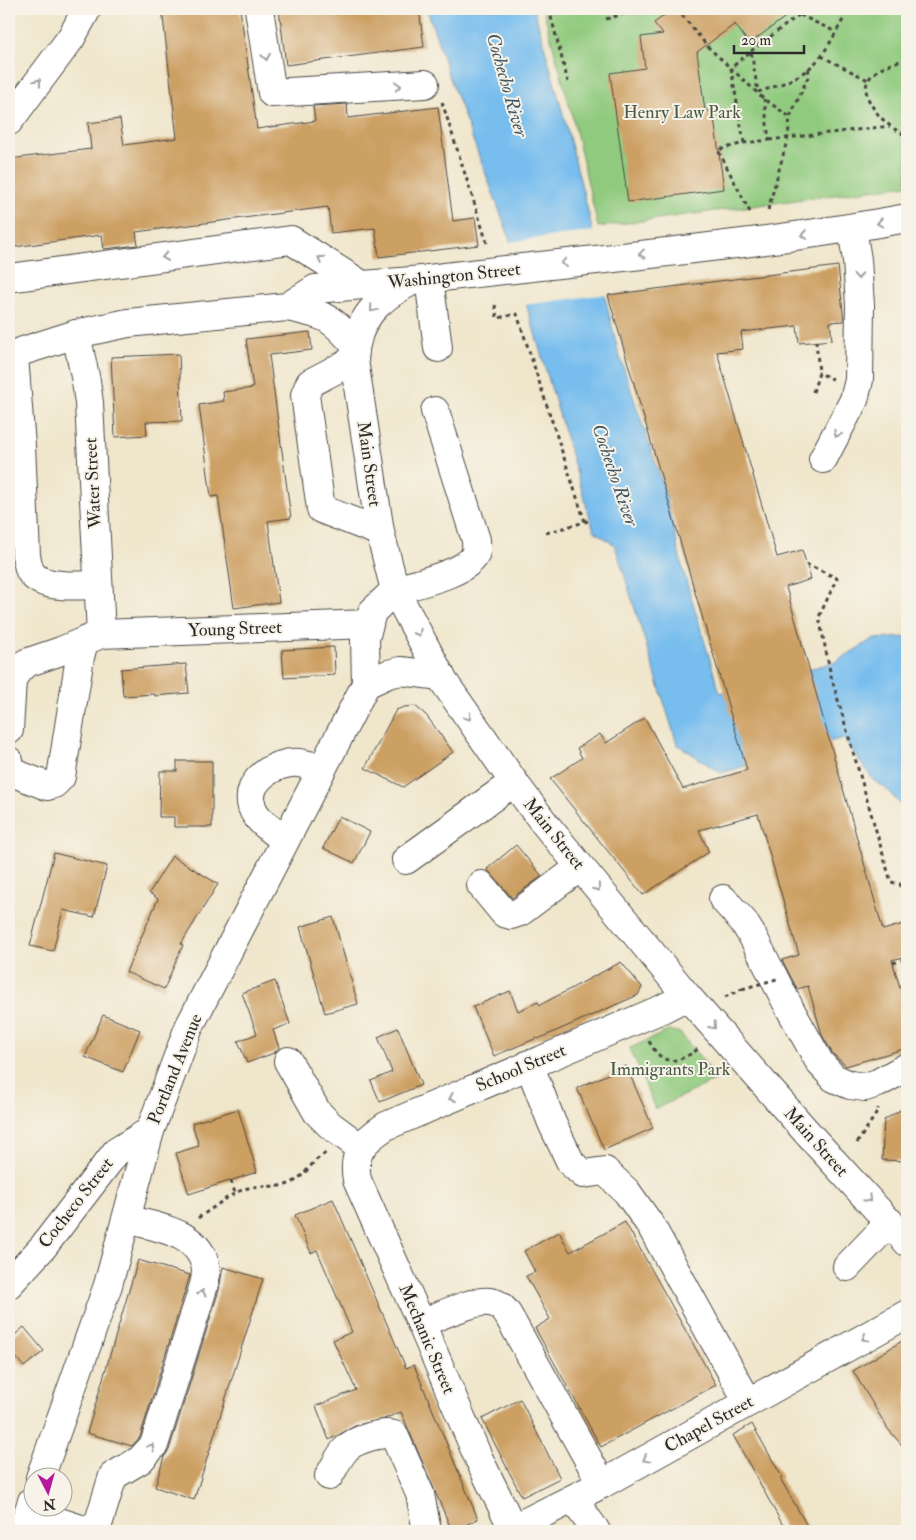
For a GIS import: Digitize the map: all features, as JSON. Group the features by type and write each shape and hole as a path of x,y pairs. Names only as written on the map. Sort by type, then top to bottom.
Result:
{"main road":[{"path":"9,121 71,38 87,9"},
{"path":"259,9 272,93 425,84"},
{"name":"Washington Street","path":"11,357 23,351 76,334 154,320 287,307 315,289 420,280 612,258 852,228 907,218"},
{"path":"823,460 854,400 859,380 860,306 857,260 852,228"},
{"path":"9,278 291,240 362,285"},
{"path":"420,280 438,348"},
{"name":"Main Street","path":"420,280 394,291 379,302 368,314 360,328 354,353 380,532 395,590 441,676 514,782 580,867 687,996 811,1138 899,1232"},
{"path":"287,307 317,313 328,318 340,327 354,353 310,383 305,395 321,509 380,532"},
{"name":"Water Street","path":"9,761 11,768 19,775 47,786 54,784 61,777 80,657 92,638 98,585 89,404 76,334"},
{"path":"11,357 21,446 26,556 31,572 41,582 56,585 98,585"},
{"path":"395,590 454,571 466,564 475,555 476,540 435,411"},
{"name":"Portland Avenue","path":"44,1468 108,1285 150,1131 190,1028 366,684 365,639 372,612 395,590"},
{"name":"Young Street","path":"92,638 369,624"},
{"path":"9,730 12,680 18,670 26,663 61,652 92,638"},
{"path":"366,684 388,674 401,671 441,676"},
{"path":"285,840 260,820 252,807 252,790 259,778 279,766 298,763 322,769"},
{"path":"406,860 514,782"},
{"path":"481,885 504,913 511,915 520,912 580,867"},
{"path":"723,899 743,921 753,937 820,1063 834,1078 850,1085 865,1087 878,1083 907,1067"},
{"name":"School Street","path":"362,1148 370,1138 386,1126 687,996"},
{"path":"288,1061 317,1112 330,1125 362,1148"},
{"path":"529,1064 552,1123 572,1163 583,1174 605,1171 627,1192 651,1226 748,1402"},
{"name":"Cocheco Street","path":"9,1284 43,1246 116,1152 150,1131"},
{"name":"Mechanic Street","path":"362,1148 356,1162 357,1180 510,1530"},
{"path":"96,1531 113,1476 140,1460 154,1445 204,1286 206,1270 202,1256 193,1244 177,1233 127,1219"},
{"path":"847,1267 899,1232"},
{"path":"421,1323 476,1303 490,1302 501,1306 508,1315 602,1484"},
{"name":"Chapel Street","path":"510,1530 602,1484 907,1314"},
{"path":"329,1476 345,1450 353,1444 382,1434 394,1435 420,1494 427,1531"},
{"path":"573,1499 596,1531"},
{"path":"39,1518 87,1531"}],"path":[{"path":"549,9 568,82"},
{"path":"606,19 641,9"},
{"path":"677,9 708,47 764,99 790,118"},
{"path":"731,68 807,9"},
{"path":"758,92 780,86 810,67 821,56 847,10"},
{"path":"800,15 836,32"},
{"path":"751,51 758,92"},
{"path":"821,56 868,80"},
{"path":"907,59 875,73 868,80 866,87 871,104 896,132 907,135"},
{"path":"768,210 788,137 790,118 808,77 810,67"},
{"path":"731,68 744,143"},
{"path":"425,84 441,97 488,247"},
{"path":"764,99 768,140"},
{"path":"750,212 718,150 744,143 890,126"},
{"path":"494,305 497,318 517,314 586,521 546,533"},
{"path":"814,392 819,373 816,341"},
{"path":"819,373 838,382"},
{"path":"806,564 837,578 819,618 831,676 891,882 900,884 906,894 907,907"},
{"path":"893,963 907,959"},
{"path":"725,997 742,989 780,978"},
{"path":"646,1036 658,1056 664,1059 681,1060 698,1049"},
{"path":"857,1143 878,1111 878,1083"},
{"path":"177,1233 235,1193 250,1187 290,1184 298,1179 319,1156 331,1150"},
{"path":"231,1181 235,1193"}],"green space":[{"name":"Henry Law Park","path":"543,9 907,9 907,185 598,227 573,119"},
{"name":"Immigrants Park","path":"670,1030 680,1033 718,1079 655,1109 630,1048"}],"water":[{"name":"Cochecho River","path":"427,9 534,9 589,215 618,351 665,492 682,566 720,693 835,662 873,639 907,637 907,811 884,787 874,781 843,738 721,773 677,744 615,545 594,531 527,307 509,236 449,76"}],"pier":[{"path":"594,231 607,294 524,305 508,242"}],"building":[{"path":"162,9 240,9 257,129 315,121 313,106 347,104 348,118 438,107 453,221 475,218 479,245 379,257 375,228 331,233 328,207 136,232 138,245 104,249 102,235 14,247 9,208 9,159 91,149 88,123 120,119 124,145 177,138"},
{"path":"279,9 419,9 424,47 286,65"},
{"path":"673,9 796,9 749,44 735,24 697,52 705,111 713,111 724,189 628,202 610,73 645,68 641,37 663,34 654,23"},
{"path":"838,266 844,321 830,322 832,340 799,343 797,326 741,332 743,349 717,352 777,557 802,550 811,579 786,587 883,930 907,923 907,956 892,960 907,1012 907,1048 846,1066 833,1054 822,1035 808,986 797,989 782,960 799,955 758,814 699,830 709,852 643,895 550,779 582,758 577,748 600,734 606,743 645,718 683,789 747,770 608,295"},
{"path":"310,332 312,350 269,355 291,518 268,521 279,602 234,608 218,496 211,497 199,405 224,401 223,392 253,388 246,339"},
{"path":"179,354 182,421 146,422 147,435 115,437 111,357"},
{"path":"334,647 335,675 284,678 282,650"},
{"path":"186,664 189,693 123,696 121,669"},
{"path":"415,706 426,715 453,752 403,787 365,768 396,710"},
{"path":"177,761 212,761 212,827 174,827 174,817 159,817 160,771 177,771"},
{"path":"339,816 370,832 354,863 323,848"},
{"path":"516,845 542,876 512,898 487,869"},
{"path":"54,853 107,866 94,917 63,910 53,951 30,946"},
{"path":"172,856 218,884 181,944 183,945 164,989 126,972 158,899 149,893"},
{"path":"333,917 358,1004 325,1013 300,927"},
{"path":"621,962 642,987 638,995 538,1039 494,1056 473,1007 510,991 518,1011 538,1002 540,1005"},
{"path":"275,981 290,1024 273,1030 279,1048 274,1053 247,1063 238,1041 257,1034 242,993"},
{"path":"103,1015 140,1030 123,1072 85,1057"},
{"path":"398,1028 421,1085 380,1102 371,1081 392,1072 378,1037"},
{"path":"626,1066 653,1128 604,1150 577,1088"},
{"path":"907,1106 907,1161 882,1160 884,1120"},
{"path":"238,1109 257,1172 189,1194 176,1153 199,1146 192,1123"},
{"path":"333,1199 406,1368 414,1365 478,1519 452,1531 401,1412 384,1419 357,1425 329,1440 316,1406 356,1390 333,1340 352,1332 317,1250 311,1253 295,1215"},
{"path":"625,1222 716,1385 601,1447 535,1328 550,1319 526,1276 535,1272 524,1251 559,1232 570,1252"},
{"path":"138,1260 190,1275 140,1437 132,1446 87,1433"},
{"path":"223,1267 263,1279 194,1500 155,1487 164,1457 169,1450 219,1290"},
{"path":"24,1327 44,1351 24,1367 9,1349 9,1340"},
{"path":"907,1338 907,1451 888,1429 853,1371"},
{"path":"520,1399 560,1478 522,1497 482,1419"},
{"path":"752,1424 810,1531 786,1531 733,1435"}]}
